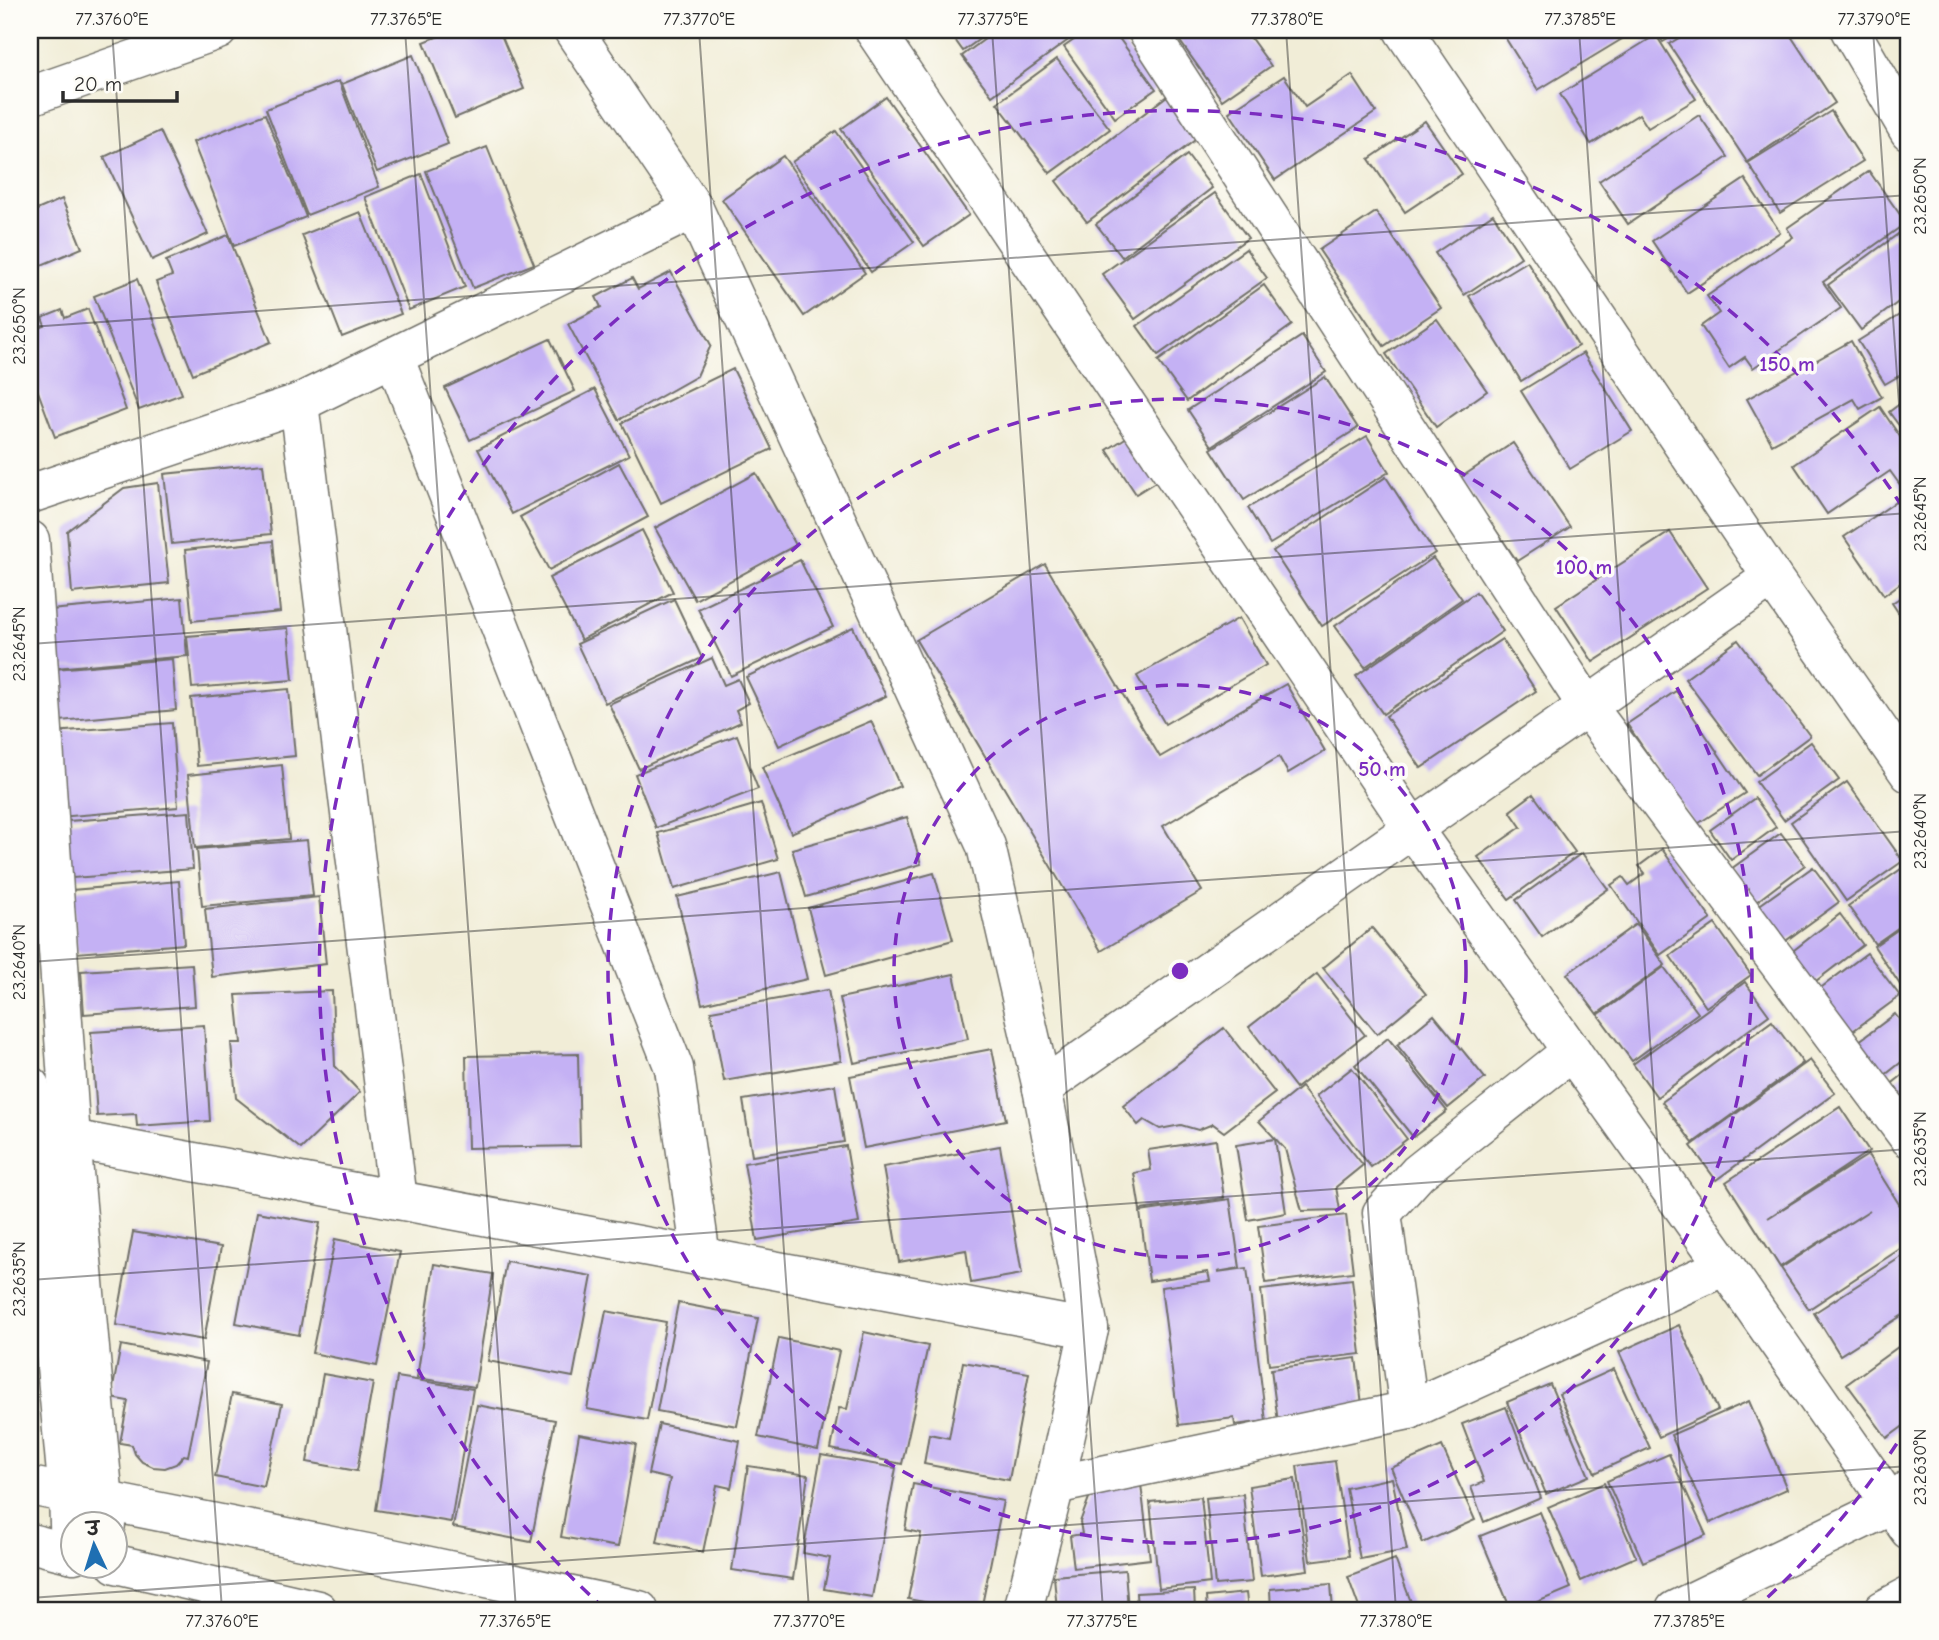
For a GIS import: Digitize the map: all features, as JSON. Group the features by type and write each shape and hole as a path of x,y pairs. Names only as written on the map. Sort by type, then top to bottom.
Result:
{"street":[{"path":"30,96 218,30"},
{"path":"573,30 694,209 986,846 1042,1088 1089,1329 1055,1485 1023,1610"},
{"path":"874,30 1413,829 1725,1266 1903,1508 1675,1610"},
{"path":"1147,30 1587,706 1909,1138"},
{"path":"1403,30 1772,577 1909,772"},
{"path":"1850,30 1909,131"},
{"path":"30,494 299,403 694,209"},
{"path":"394,356 674,1068 701,1256"},
{"path":"299,403 398,1200"},
{"path":"30,540 71,1139 106,1510"},
{"path":"1042,1088 1772,577"},
{"path":"1409,1410 1382,1213 1418,1173 1572,1051"},
{"path":"30,1086 69,1510"},
{"path":"33,1132 1089,1329"},
{"path":"1055,1485 1409,1410 1725,1266"},
{"path":"30,1486 68,1495 100,1510"},
{"path":"130,1517 639,1610"},
{"path":"30,1543 60,1550"},
{"path":"130,1567 318,1610"},
{"path":"1883,1610 1909,1596"}],"building":[{"path":"454,30 499,30 524,89 455,118 424,42"},
{"path":"948,30 992,30 963,51"},
{"path":"997,30 1082,30 992,96 962,56"},
{"path":"1088,30 1113,30 1156,89 1115,118 1064,47"},
{"path":"1172,30 1245,30 1271,66 1222,100"},
{"path":"1623,30 1627,36 1538,90 1501,31"},
{"path":"1655,30 1683,30 1663,42"},
{"path":"1692,30 1787,30 1835,103 1747,162 1669,44"},
{"path":"1656,35 1696,99 1648,128 1639,114 1591,144 1560,94"},
{"path":"413,55 448,144 377,172 342,84"},
{"path":"1057,59 1110,129 1050,173 997,103"},
{"path":"1352,75 1376,112 1275,180 1229,112 1284,76 1305,107"},
{"path":"339,81 379,187 307,215 266,109"},
{"path":"1167,96 1199,137 1087,222 1056,181"},
{"path":"886,97 969,215 924,246 841,129"},
{"path":"1831,111 1863,161 1780,213 1748,163"},
{"path":"265,114 306,217 234,246 193,142"},
{"path":"1699,115 1728,157 1628,224 1599,181"},
{"path":"1425,121 1462,174 1405,212 1369,159"},
{"path":"160,131 208,234 152,260 104,157"},
{"path":"836,131 914,242 871,272 792,162"},
{"path":"487,147 534,264 473,288 426,171"},
{"path":"1187,155 1212,188 1122,257 1096,224"},
{"path":"783,156 865,273 804,316 722,199"},
{"path":"1869,171 1906,223 1823,282 1841,308 1753,368 1745,357 1729,368 1701,326 1719,313 1707,296 1793,237 1787,228"},
{"path":"421,174 465,287 409,310 365,197"},
{"path":"1745,179 1780,232 1687,293 1652,241"},
{"path":"1215,193 1248,238 1135,319 1102,274"},
{"path":"62,199 82,248 32,269 30,213"},
{"path":"360,212 401,314 342,337 302,235"},
{"path":"1376,212 1441,308 1384,346 1319,250"},
{"path":"1493,214 1521,257 1464,295 1435,253"},
{"path":"1909,226 1909,294 1861,330 1828,285"},
{"path":"228,235 271,342 193,374 156,282 172,276 166,261"},
{"path":"1246,249 1267,278 1158,355 1137,326"},
{"path":"1527,261 1578,346 1521,381 1469,296"},
{"path":"671,272 711,345 697,376 619,420 568,324 601,307 596,297 632,278 638,289"},
{"path":"137,279 182,394 139,410 94,296"},
{"path":"1264,285 1292,325 1187,401 1158,361"},
{"path":"88,309 126,410 55,437 30,370 30,331 45,326 42,318 62,310 65,318"},
{"path":"1909,309 1909,370 1885,384 1858,341"},
{"path":"1437,319 1487,391 1436,427 1386,354"},
{"path":"1302,336 1326,372 1212,446 1188,410"},
{"path":"550,339 575,391 470,440 445,388"},
{"path":"1851,341 1882,397 1860,409 1854,399 1772,444 1747,399"},
{"path":"1583,353 1632,431 1570,469 1521,391"},
{"path":"733,369 772,449 661,503 622,423"},
{"path":"1325,377 1358,428 1244,500 1211,449"},
{"path":"595,389 629,455 512,514 478,449"},
{"path":"1909,397 1909,439 1889,412"},
{"path":"1880,407 1909,450 1909,485 1903,489 1890,471 1827,514 1794,465"},
{"path":"1130,435 1160,479 1136,494 1107,450"},
{"path":"1367,436 1389,472 1270,544 1248,508"},
{"path":"1513,443 1570,527 1517,561 1460,478"},
{"path":"619,463 648,517 549,570 520,517"},
{"path":"263,464 271,534 172,544 164,474"},
{"path":"756,473 796,545 695,600 655,528"},
{"path":"1386,477 1435,553 1322,626 1273,551"},
{"path":"158,483 169,583 72,593 67,531 124,488"},
{"path":"1909,493 1909,577 1884,595 1844,537"},
{"path":"642,530 673,592 581,640 549,578"},
{"path":"1670,532 1707,588 1593,662 1556,606"},
{"path":"273,541 280,612 192,621 185,550"},
{"path":"1433,558 1462,599 1365,667 1335,626"},
{"path":"800,560 833,627 731,676 698,609"},
{"path":"1045,564 1160,757 1286,684 1325,751 1288,773 1279,757 1163,826 1202,891 1101,951 916,640"},
{"path":"1476,592 1503,631 1383,714 1356,676"},
{"path":"1909,592 1909,629 1892,603"},
{"path":"182,598 187,656 55,668 50,610"},
{"path":"674,599 702,658 605,703 577,644"},
{"path":"1239,618 1266,665 1165,724 1137,676"},
{"path":"853,627 886,696 779,746 746,677"},
{"path":"288,628 293,680 192,688 187,636"},
{"path":"1502,639 1536,691 1421,768 1386,716"},
{"path":"1738,640 1810,736 1757,775 1685,679"},
{"path":"712,658 724,685 738,679 749,703 736,710 741,722 639,769 609,704"},
{"path":"172,659 176,710 60,721 55,669"},
{"path":"289,689 295,756 197,766 191,698"},
{"path":"1676,691 1745,793 1696,825 1627,724"},
{"path":"871,721 900,786 791,833 762,767"},
{"path":"172,723 178,807 59,817 53,732"},
{"path":"737,735 758,789 656,828 635,774"},
{"path":"1811,742 1839,780 1784,820 1756,782"},
{"path":"282,765 289,839 195,848 188,775"},
{"path":"1847,782 1903,861 1846,901 1791,822"},
{"path":"1533,794 1575,852 1509,899 1478,857 1521,827 1510,811"},
{"path":"1755,798 1776,827 1731,860 1710,830"},
{"path":"761,803 778,859 674,889 658,833"},
{"path":"189,812 193,869 59,879 55,822"},
{"path":"907,817 921,864 806,897 792,849"},
{"path":"1781,833 1805,865 1756,902 1731,869"},
{"path":"307,840 313,896 202,906 197,849"},
{"path":"1662,849 1711,919 1660,955 1611,885 1623,877 1629,885 1645,873 1639,866"},
{"path":"1582,853 1608,889 1542,937 1516,900"},
{"path":"1813,867 1839,902 1780,945 1754,909"},
{"path":"1904,867 1909,875 1909,920 1875,944 1848,906"},
{"path":"781,872 807,979 702,1004 677,897"},
{"path":"934,873 953,940 826,975 808,908"},
{"path":"179,881 184,944 77,953 72,890"},
{"path":"319,897 326,964 212,977 205,909"},
{"path":"1840,914 1863,945 1812,984 1789,954"},
{"path":"1909,922 1909,989 1905,992 1874,946"},
{"path":"1636,924 1665,965 1597,1014 1567,974"},
{"path":"1715,924 1751,975 1706,1007 1670,956"},
{"path":"1372,928 1426,994 1377,1034 1323,968"},
{"path":"1867,953 1900,996 1850,1033 1818,990"},
{"path":"192,964 195,1006 84,1014 81,971"},
{"path":"1664,967 1698,1013 1632,1061 1598,1015"},
{"path":"954,974 968,1039 854,1063 840,998"},
{"path":"1317,974 1365,1035 1296,1088 1249,1027"},
{"path":"1745,982 1769,1015 1657,1097 1633,1064"},
{"path":"828,990 841,1061 724,1081 711,1011"},
{"path":"332,991 335,1066 360,1092 301,1149 236,1098 231,1043 241,1043 236,995"},
{"path":"1895,1014 1909,1032 1909,1056 1880,1079 1854,1045"},
{"path":"1434,1015 1485,1078 1448,1108 1397,1045"},
{"path":"1772,1021 1803,1063 1693,1143 1662,1102"},
{"path":"204,1025 210,1121 137,1126 136,1114 97,1116 91,1032"},
{"path":"1224,1028 1275,1093 1224,1132 1213,1124 1198,1130 1181,1125 1160,1129 1144,1120 1138,1125 1123,1106"},
{"path":"1388,1038 1447,1111 1413,1137 1355,1065"},
{"path":"992,1049 1006,1120 864,1148 850,1076"},
{"path":"578,1054 580,1146 468,1148 466,1056"},
{"path":"1810,1060 1835,1093 1716,1180 1691,1146"},
{"path":"1352,1068 1407,1139 1371,1167 1316,1096"},
{"path":"1909,1070 1909,1120 1884,1090"},
{"path":"835,1085 844,1142 752,1156 743,1100"},
{"path":"1301,1087 1363,1165 1336,1187 1340,1210 1302,1211 1285,1149 1259,1121"},
{"path":"1840,1107 1869,1151 1768,1218 1868,1155 1909,1220 1909,1243 1809,1309 1781,1268 1870,1210 1780,1267 1726,1182"},
{"path":"1275,1139 1286,1213 1248,1220 1236,1145"},
{"path":"1216,1140 1224,1198 1140,1210 1134,1173 1151,1170 1148,1150"},
{"path":"846,1146 859,1223 757,1240 744,1163"},
{"path":"1000,1146 1022,1274 971,1283 966,1250 899,1262 883,1167"},
{"path":"1230,1199 1240,1268 1217,1272 1247,1268 1266,1421 1235,1425 1234,1418 1179,1425 1161,1287 1210,1281 1208,1272 1149,1281 1140,1212"},
{"path":"257,1212 320,1223 299,1335 236,1323"},
{"path":"1346,1215 1353,1272 1266,1283 1258,1226"},
{"path":"133,1232 221,1247 204,1340 116,1325"},
{"path":"335,1239 400,1252 377,1366 312,1353"},
{"path":"1909,1252 1909,1311 1840,1355 1814,1313"},
{"path":"506,1261 592,1276 573,1377 488,1361"},
{"path":"434,1264 493,1274 475,1387 417,1378"},
{"path":"1352,1279 1361,1354 1269,1365 1261,1290"},
{"path":"678,1303 758,1318 737,1426 657,1411"},
{"path":"606,1311 666,1322 647,1420 587,1409"},
{"path":"1679,1325 1718,1410 1659,1437 1619,1352"},
{"path":"864,1332 928,1346 902,1464 831,1449 839,1408 847,1409"},
{"path":"779,1338 839,1351 818,1450 758,1437"},
{"path":"1909,1339 1909,1422 1887,1438 1847,1384"},
{"path":"121,1345 207,1362 188,1456 184,1455 176,1464 165,1468 153,1467 142,1462 132,1445 120,1443 128,1401 111,1398"},
{"path":"1356,1358 1363,1412 1278,1422 1271,1369"},
{"path":"963,1362 1029,1373 1009,1480 924,1464 929,1434 949,1438"},
{"path":"1614,1369 1650,1448 1595,1473 1559,1394"},
{"path":"323,1374 373,1383 357,1471 307,1462"},
{"path":"397,1377 473,1389 451,1522 376,1510"},
{"path":"1550,1384 1589,1476 1546,1494 1507,1402"},
{"path":"232,1394 282,1404 264,1487 215,1477"},
{"path":"1749,1401 1787,1489 1710,1523 1671,1435"},
{"path":"477,1405 555,1420 531,1542 453,1527"},
{"path":"1506,1407 1541,1498 1484,1522 1471,1487 1484,1482 1462,1424"},
{"path":"659,1424 740,1441 731,1488 717,1485 703,1552 657,1542 670,1479 648,1474"},
{"path":"579,1434 636,1444 618,1547 561,1537"},
{"path":"1442,1446 1475,1520 1423,1543 1391,1468"},
{"path":"1669,1454 1706,1535 1643,1562 1607,1481"},
{"path":"821,1455 896,1468 872,1597 824,1589 830,1558 803,1553"},
{"path":"1335,1461 1349,1556 1310,1561 1297,1466"},
{"path":"748,1466 808,1475 793,1579 732,1570"},
{"path":"1140,1476 1150,1559 1074,1568 1070,1536 1082,1534 1080,1522 1095,1482"},
{"path":"1392,1478 1407,1550 1360,1559 1346,1488"},
{"path":"1295,1479 1308,1570 1261,1576 1249,1486"},
{"path":"1604,1483 1636,1557 1581,1581 1548,1507"},
{"path":"913,1484 1003,1501 981,1610 966,1610 908,1599 921,1533 905,1530"},
{"path":"1243,1494 1252,1582 1215,1585 1206,1498"},
{"path":"1201,1497 1210,1583 1159,1589 1150,1502"},
{"path":"1540,1512 1571,1588 1518,1610 1511,1610 1480,1536"},
{"path":"1395,1559 1414,1610 1360,1610 1348,1577"},
{"path":"1125,1570 1128,1610 1057,1610 1054,1576"},
{"path":"1331,1584 1333,1610 1271,1610 1270,1589"},
{"path":"1194,1590 1195,1610 1137,1610 1136,1593"},
{"path":"1246,1593 1248,1610 1207,1610 1206,1597"}]}
